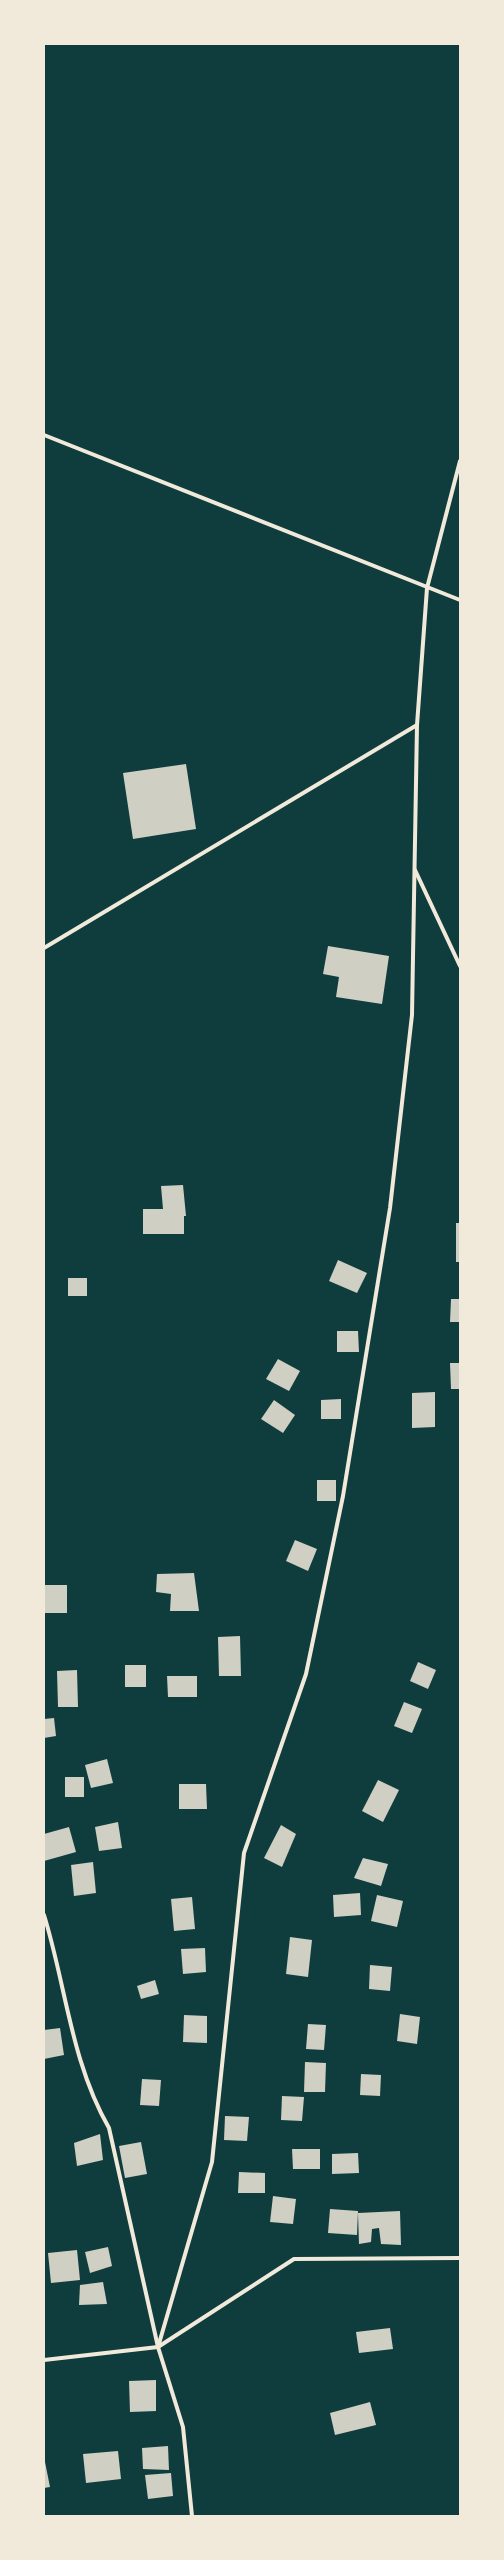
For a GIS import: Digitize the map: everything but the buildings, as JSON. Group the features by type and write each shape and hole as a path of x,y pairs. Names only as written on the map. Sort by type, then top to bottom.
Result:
{"street":[{"path":"44,435 460,600"},
{"path":"158,2347 212,2162 244,1853 306,1674 343,1496 391,1200 412,1015 417,725 427,588 460,461"},
{"path":"44,948 417,725"},
{"path":"414,868 460,966"},
{"path":"44,1915 78,2052 96,2105 109,2128 158,2347 183,2427 192,2516"},
{"path":"44,2360 158,2347 294,2259 460,2258"}]}
